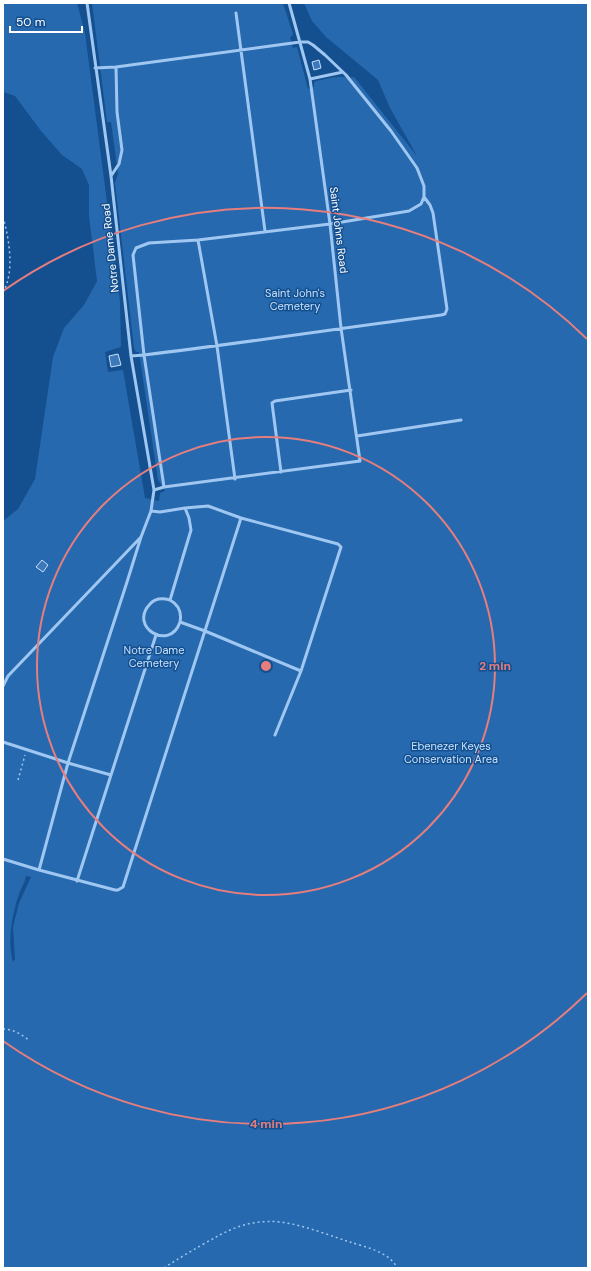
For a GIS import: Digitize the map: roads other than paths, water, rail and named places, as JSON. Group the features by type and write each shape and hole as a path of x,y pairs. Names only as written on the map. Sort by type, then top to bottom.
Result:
{"lane":[{"name":"Notre Dame Road","path":"39,870 68,762 141,537 151,511 154,490 131,356 111,176 87,3"},
{"name":"Saint Johns Road","path":"280,472 360,461 310,79 289,3"},
{"path":"236,13 265,232"},
{"path":"95,68 116,67 308,42 343,72 391,131 418,168 424,186 424,197 421,204 409,211 330,224 198,240 149,243 140,246 134,251 133,255 144,355 164,487"},
{"path":"111,176 119,164 122,150 117,112 116,67"},
{"path":"310,79 343,72"},
{"path":"131,356 217,346 342,328 441,316 445,314 446,309 433,212 424,197"},
{"path":"198,240 217,346 235,479"},
{"path":"154,490 164,487 280,472 272,403 275,401 351,390"},
{"path":"357,436 461,420"},
{"path":"151,511 160,512 208,506 241,518 338,544 341,547 301,671 275,735"},
{"path":"170,600 190,530 189,518 185,508"},
{"path":"3,859 76,881 114,890 118,890 123,887 241,518"},
{"path":"3,686 8,676 141,537"},
{"path":"159,598 170,600 179,608 181,616 180,622 178,628 173,632 162,636 156,636 148,629 144,622 146,608 152,601 159,598"},
{"path":"180,622 301,671"},
{"path":"76,881 156,636"},
{"path":"3,742 111,775"}],"park label":[{"name":"Saint John's Cemetery","path":"295,299"},
{"name":"Notre Dame Cemetery","path":"154,656"},
{"name":"Ebenezer Keyes Conservation Area","path":"451,752"}]}
